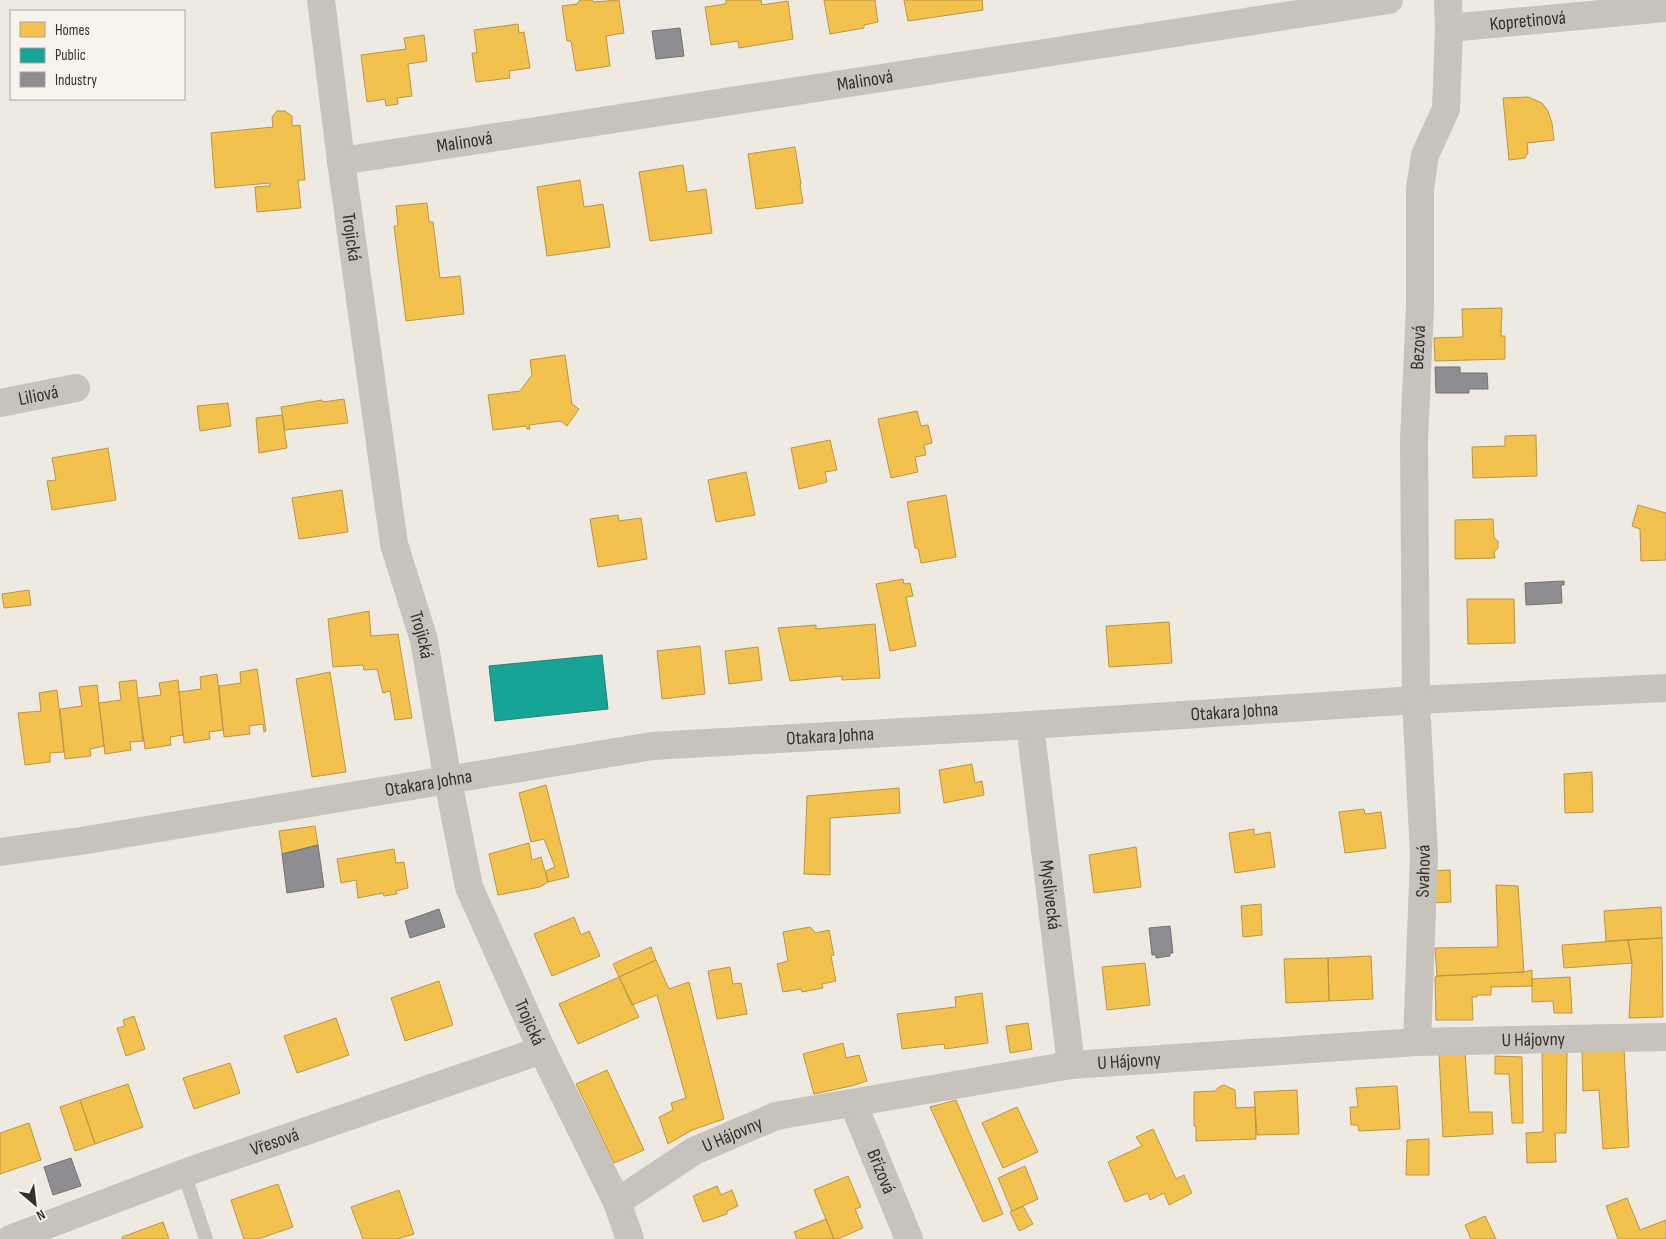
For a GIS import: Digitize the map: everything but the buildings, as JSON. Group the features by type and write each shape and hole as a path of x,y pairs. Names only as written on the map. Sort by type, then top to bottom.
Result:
{"street":[{"name":"Trojická","path":"321,0 394,544 424,640 448,781 470,887 542,1050 616,1202 630,1239"},
{"name":"Malinová","path":"341,160 1389,0"},
{"name":"Bezová","path":"1416,700 1414,440 1420,306 1420,189 1425,155 1446,109 1448,0"},
{"name":"Kopretinová","path":"1448,28 1666,8"},
{"name":"Liliová","path":"0,403 76,388"},
{"name":"Otakara Johna","path":"0,852 81,842 652,746 1030,725 1416,700 1666,688"},
{"name":"Svahová","path":"1416,700 1424,855 1417,1042"},
{"name":"Myslivecká","path":"1030,725 1071,1065"},
{"name":"U Hájovny","path":"616,1202 694,1151 776,1116 1071,1065 1417,1042 1666,1037"},
{"name":"Vřesová","path":"10,1239 184,1173 542,1050"},
{"name":"Břízová","path":"853,1103 909,1239"}],"lane":[{"path":"184,1173 206,1239"}]}
